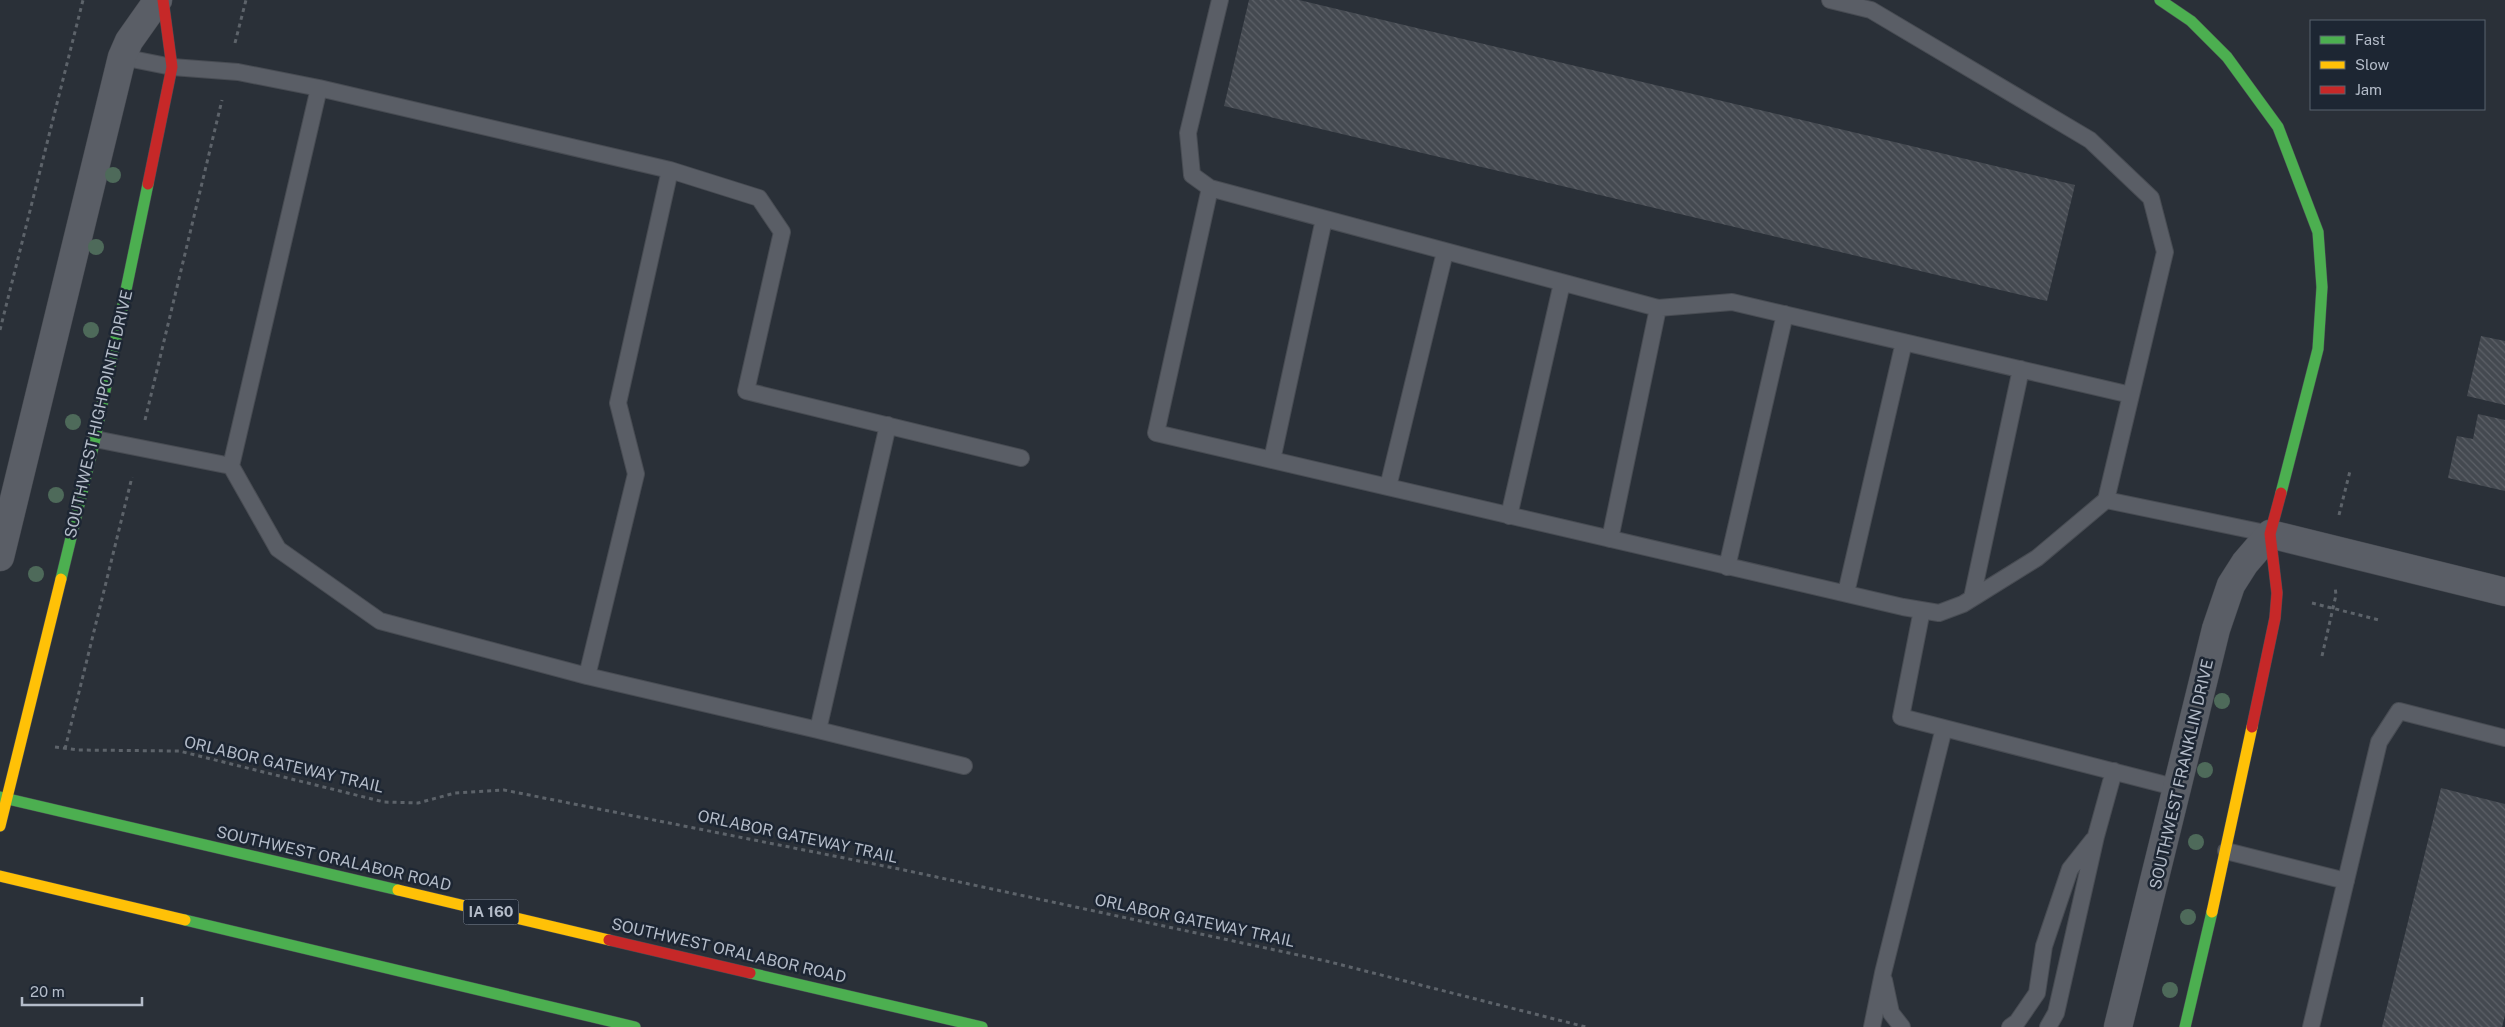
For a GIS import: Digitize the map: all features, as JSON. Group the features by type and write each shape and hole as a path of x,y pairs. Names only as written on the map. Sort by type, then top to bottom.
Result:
{"street":[{"path":"0,557 122,57 130,41 158,0"},
{"name":"SOUTHWEST HIGHPOINTE DRIVE","path":"0,826 3,798 95,439 172,67 163,0"},
{"name":"SOUTHWEST FRANKLIN DRIVE","path":"2160,0 2191,21 2227,57 2278,127 2318,232 2322,286 2318,349 2270,534 2277,593 2275,618 2226,851 2185,1027"},
{"path":"2270,534 2505,592"},
{"name":"SOUTHWEST FRANKLIN DRIVE","path":"2118,1027 2216,629 2231,585 2245,563 2270,534"},
{"name":"SOUTHWEST ORALABOR ROAD","path":"3,798 982,1027"},
{"path":"0,876 636,1027"}],"lane":[{"path":"1220,0 1188,133 1192,175 1210,188 1658,308 1732,302 2131,395"},
{"path":"1210,188 1156,434 1727,567 1938,613 1962,604 2037,558 2106,500 2165,252 2151,198 2090,140 1872,10 1830,0"},
{"path":"122,57 172,67 228,71 319,88 670,170 759,198 782,232 746,391 1022,458"},
{"path":"319,88 231,466 278,549 380,621 587,676 964,766"},
{"path":"587,676 636,474 618,402 670,170"},
{"path":"1272,460 1324,219"},
{"path":"1388,487 1445,252"},
{"path":"1509,516 1562,283"},
{"path":"1610,539 1658,308"},
{"path":"1727,567 1785,314"},
{"path":"1846,593 1904,342"},
{"path":"1972,598 2021,369"},
{"path":"818,730 888,425"},
{"path":"95,439 231,466"},
{"path":"2106,500 2270,534"},
{"path":"1922,610 1901,716 2178,788"},
{"path":"2311,1027 2321,979 2380,742 2399,711 2505,738"},
{"path":"1872,1027 1883,973 1944,728"},
{"path":"2048,1027 2056,1013 2096,836 2114,771"},
{"path":"2010,1027 2017,1022 2037,993 2044,946 2070,870 2096,836"},
{"path":"2226,851 2346,881"},
{"path":"1883,973 1891,1013 1902,1027"}],"path":[{"path":"0,330 83,0"},
{"path":"65,749 246,0"},
{"name":"ORLABOR GATEWAY TRAIL","path":"19,741 65,749 179,751 384,802 418,802 455,793 504,790 914,872 1326,961 1586,1027"}],"building":[{"path":"1249,0 1299,0 2075,185 2047,301 1224,106"},
{"path":"2481,336 2505,341 2505,405 2467,396"},
{"path":"2478,414 2505,420 2505,491 2448,478 2457,436 2473,439"},
{"path":"2441,788 2505,804 2505,1015 2502,1027 2382,1027"}],"traffic: fast":[{"path":"2160,0 2191,21 2227,57 2278,127 2318,232 2322,287 2318,349 2281,493"},
{"path":"61,579 95,439 148,184"},
{"path":"0,797 398,890"},
{"path":"2185,1027 2212,912"},
{"path":"185,920 635,1027"},
{"path":"750,973 982,1027"}],"traffic: slow":[{"path":"0,826 61,579"},
{"path":"2212,912 2252,727"},
{"path":"0,876 185,920"},
{"path":"398,890 609,940"}],"traffic: jam":[{"path":"148,184 172,67 163,0"},
{"path":"2252,727 2275,618 2277,593 2270,534 2281,493"},
{"path":"609,940 750,973"}]}
